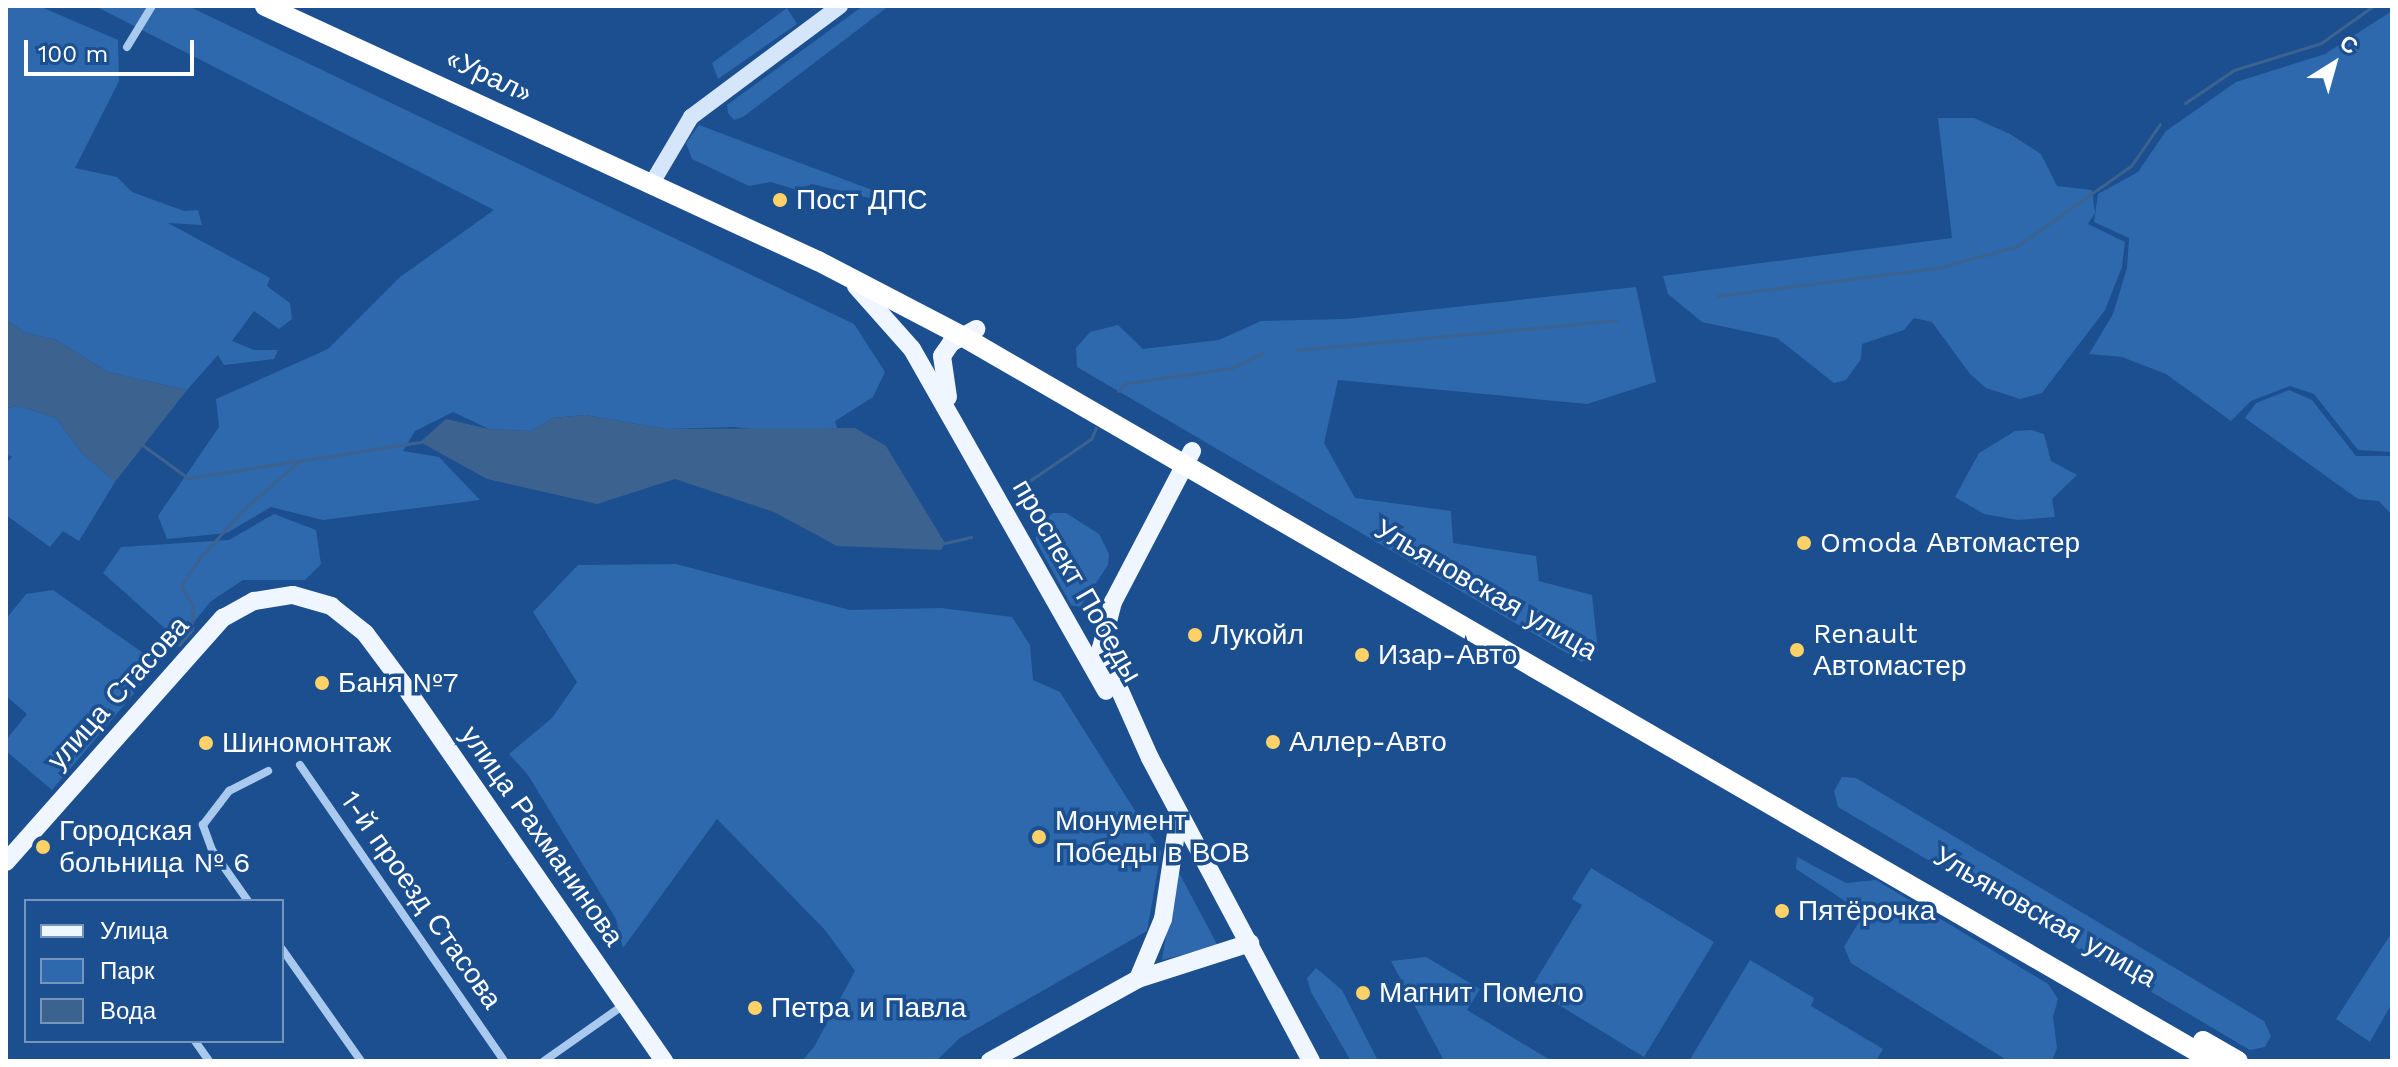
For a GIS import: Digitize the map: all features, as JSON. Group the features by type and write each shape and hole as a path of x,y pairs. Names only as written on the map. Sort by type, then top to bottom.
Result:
{"highway":[{"name":"«Урал»","path":"265,6 691,195"},
{"name":"«Урал»","path":"295,6 654,178"},
{"name":"Ульяновская улица","path":"691,195 837,271 969,332"},
{"name":"Ульяновская улица","path":"691,195 969,332 2238,1061"},
{"name":"Ульяновская улица","path":"1189,456 1241,493 2213,1061"}],"main road":[{"name":"проспект Победы","path":"837,271 899,329 964,437 1065,621 1146,750"},
{"name":"проспект Победы","path":"964,437 941,370 944,350 969,332"},
{"name":"проспект Победы","path":"1189,456 1113,602 1101,637 1103,661 1146,750 1311,1061"},
{"path":"1173,487 1192,476 1241,493"},
{"name":"улица Стасова","path":"6,862 223,618 254,601 293,595"},
{"name":"улица Рахманинова","path":"293,595 331,606 365,633 664,1061"},
{"path":"1065,621 1084,631 1097,623 1113,602"},
{"path":"1138,979 1163,919 1179,813"},
{"path":"990,1061 1138,979 1250,943"}],"street":[{"path":"127,47 152,6"},
{"path":"654,178 677,133 705,104 840,6"},
{"name":"1-й проезд Стасова","path":"300,765 504,1061"},
{"path":"247,899 212,850 203,825 229,791 268,771"},
{"path":"284,952 361,1061"},
{"path":"544,1061 625,1004"},
{"path":"196,1043 209,1061"}],"green space":[{"path":"6,6 39,6 118,40 119,81 75,168 117,177 132,192 184,211 198,210 202,225 168,223 270,278 267,286 290,303 292,319 279,329 254,311 232,341 254,350 278,350 274,359 224,365 218,355 187,390 108,372 56,340 26,333 6,320"},
{"path":"95,6 188,6 854,324 885,372 873,397 835,421 837,428 779,432 735,427 666,429 585,415 553,418 531,431 489,429 453,412 415,431 403,451 439,457 480,500 323,520 271,507 227,533 167,539 158,516 219,427 216,399 328,349 400,277 494,210"},
{"path":"863,6 889,6 743,117 734,120 728,113 727,105"},
{"path":"787,8 797,24 718,79 712,63"},
{"path":"2392,11 2392,452 2358,450 2314,394 2290,386 2251,401 2231,421 2166,374 2122,357 2089,354 2113,314 2127,268 2129,238 2094,222 2098,194 2138,172 2166,131 2236,82 2325,54"},
{"path":"1938,118 1974,118 2010,134 2041,154 2057,186 2092,190 2095,213 2088,224 2125,242 2122,267 2105,310 2042,393 2020,399 1986,388 1970,374 1932,322 1914,318 1904,330 1862,344 1861,359 1846,380 1834,383 1777,338 1702,322 1668,294 1663,276 1952,238"},
{"path":"699,125 883,194 886,202 812,184 797,190 771,182 749,186 692,159 686,143"},
{"path":"1636,287 1656,382 1587,404 1338,380 1324,443 1355,498 1451,511 1453,543 1536,556 1539,581 1592,595 1598,651 1582,662 1077,367 1076,348 1090,332 1118,325 1143,349 1219,340 1261,321 1346,319"},
{"path":"2289,390 2312,400 2356,456 2392,456 2392,515 2379,501 2358,499 2245,418 2256,403"},
{"path":"19,406 56,418 81,452 115,482 79,541 63,531 50,547 6,515 6,463 12,457 6,454 6,408"},
{"path":"2032,430 2044,434 2051,461 2077,475 2052,499 2055,517 2018,520 1984,514 1955,497 1979,453 2015,431"},
{"path":"1053,513 1066,513 1099,534 1109,554 1108,565 1080,607 1071,605 1036,541 1036,525"},
{"path":"274,514 316,530 321,564 305,580 243,580 210,602 179,641 103,573 121,547 229,540"},
{"path":"676,564 850,610 941,608 1012,617 1030,645 1033,680 1060,692 1161,852 1147,931 960,1038 936,1061 802,1061 814,1047 855,971 825,930 717,819 623,948 616,919 528,775 509,754 552,718 577,682 533,612 578,565"},
{"path":"53,590 159,664 52,790 6,751 6,740 27,714 6,696 6,619 26,594"},
{"path":"1842,777 1856,778 2264,1021 2271,1036 2265,1047 2250,1050 1838,807 1834,791"},
{"path":"1797,857 1846,883 1876,880 2048,984 2058,999 2053,1017 2057,1048 2052,1061 2008,1061 1851,963 1844,947 1859,922 1859,910 1796,869"},
{"path":"1591,868 1714,942 1644,1057 1531,988 1582,905 1572,899"},
{"path":"1177,869 1218,946 1162,960"},
{"path":"2392,932 2392,1003 2370,1042 2336,1019"},
{"path":"1426,957 1480,989 1467,1010 1552,1061 1444,1061 1391,961"},
{"path":"1750,960 1814,998 1811,1006 1883,1049 1876,1061 1689,1061"},
{"path":"1316,968 1342,990 1378,1061 1351,1061 1311,992 1307,978"}],"water":[{"path":"6,320 26,333 56,340 108,372 187,390 115,482 81,452 56,418 19,406 6,408"},
{"path":"585,415 666,429 855,428 886,446 945,543 941,550 837,546 774,512 675,479 597,504 487,479 420,442 446,419 489,429 531,431 553,418"}],"waterway":[{"path":"2185,103 2234,70 2321,43 2373,6"},
{"path":"1717,296 1942,267 2017,246 2131,166 2160,124"},
{"path":"1296,350 1617,320"},
{"path":"1118,391 1127,383 1232,368 1263,353"},
{"path":"1016,490 1091,439 1096,428"},
{"path":"141,444 188,478 420,442"},
{"path":"179,645 192,630 193,606 181,586 199,559 243,510 299,461"},
{"path":"945,543 971,537"}],"place":[{"name":"Пост ДПС","path":"780,200"},
{"name":"Omoda Автомастер","path":"1804,543"},
{"name":"Лукойл","path":"1195,635"},
{"name":"Renault Автомастер","path":"1797,650"},
{"name":"Изар-Авто","path":"1362,655"},
{"name":"Баня №7","path":"322,683"},
{"name":"Аллер-Авто","path":"1273,742"},
{"name":"Шиномонтаж","path":"206,743"},
{"name":"Монумент Победы в ВОВ","path":"1039,837"},
{"name":"Городская больница № 6","path":"43,847"},
{"name":"Пятёрочка","path":"1782,911"},
{"name":"Магнит Помело","path":"1363,993"},
{"name":"Петра и Павла","path":"755,1008"}]}
